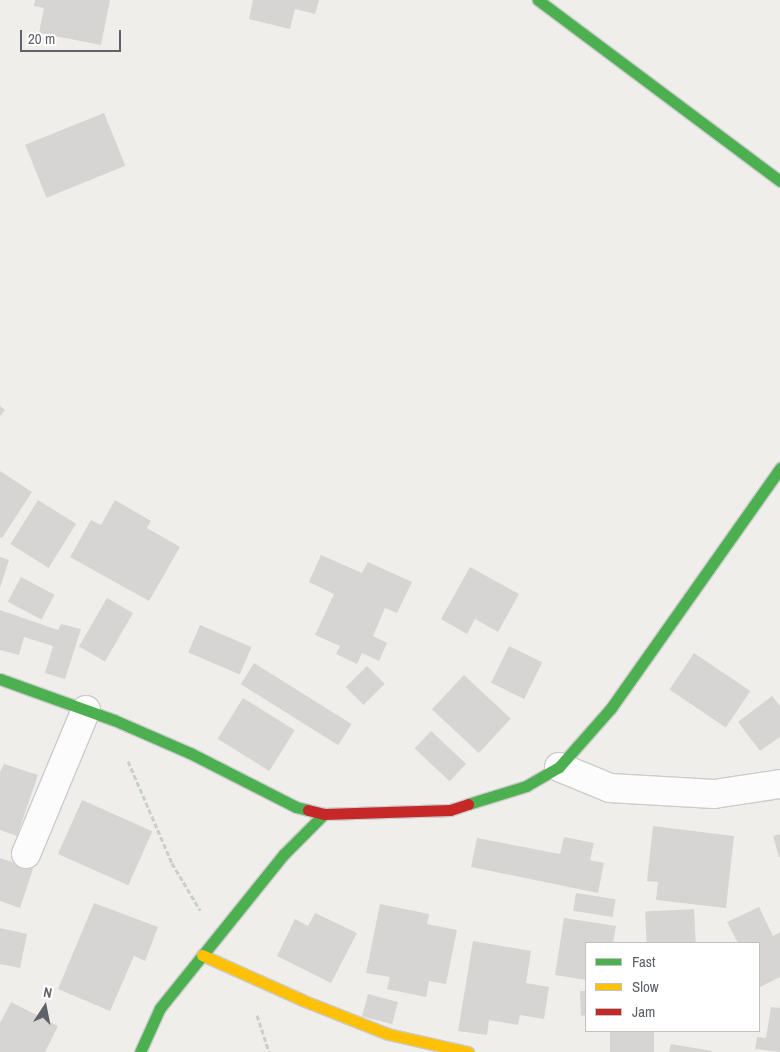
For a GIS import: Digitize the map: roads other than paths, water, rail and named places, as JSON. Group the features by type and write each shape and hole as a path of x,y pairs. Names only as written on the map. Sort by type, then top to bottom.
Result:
{"street":[{"path":"538,0 780,181"},
{"path":"0,679 114,720 190,753 296,807 324,814 450,810 526,786 559,767 611,708 780,468"},
{"path":"26,854 86,710"},
{"path":"559,767 610,788 714,794 780,784"},
{"path":"140,1052 160,1008 216,936 284,854 324,814"},
{"path":"202,955 302,1000 388,1034 468,1052"}]}
